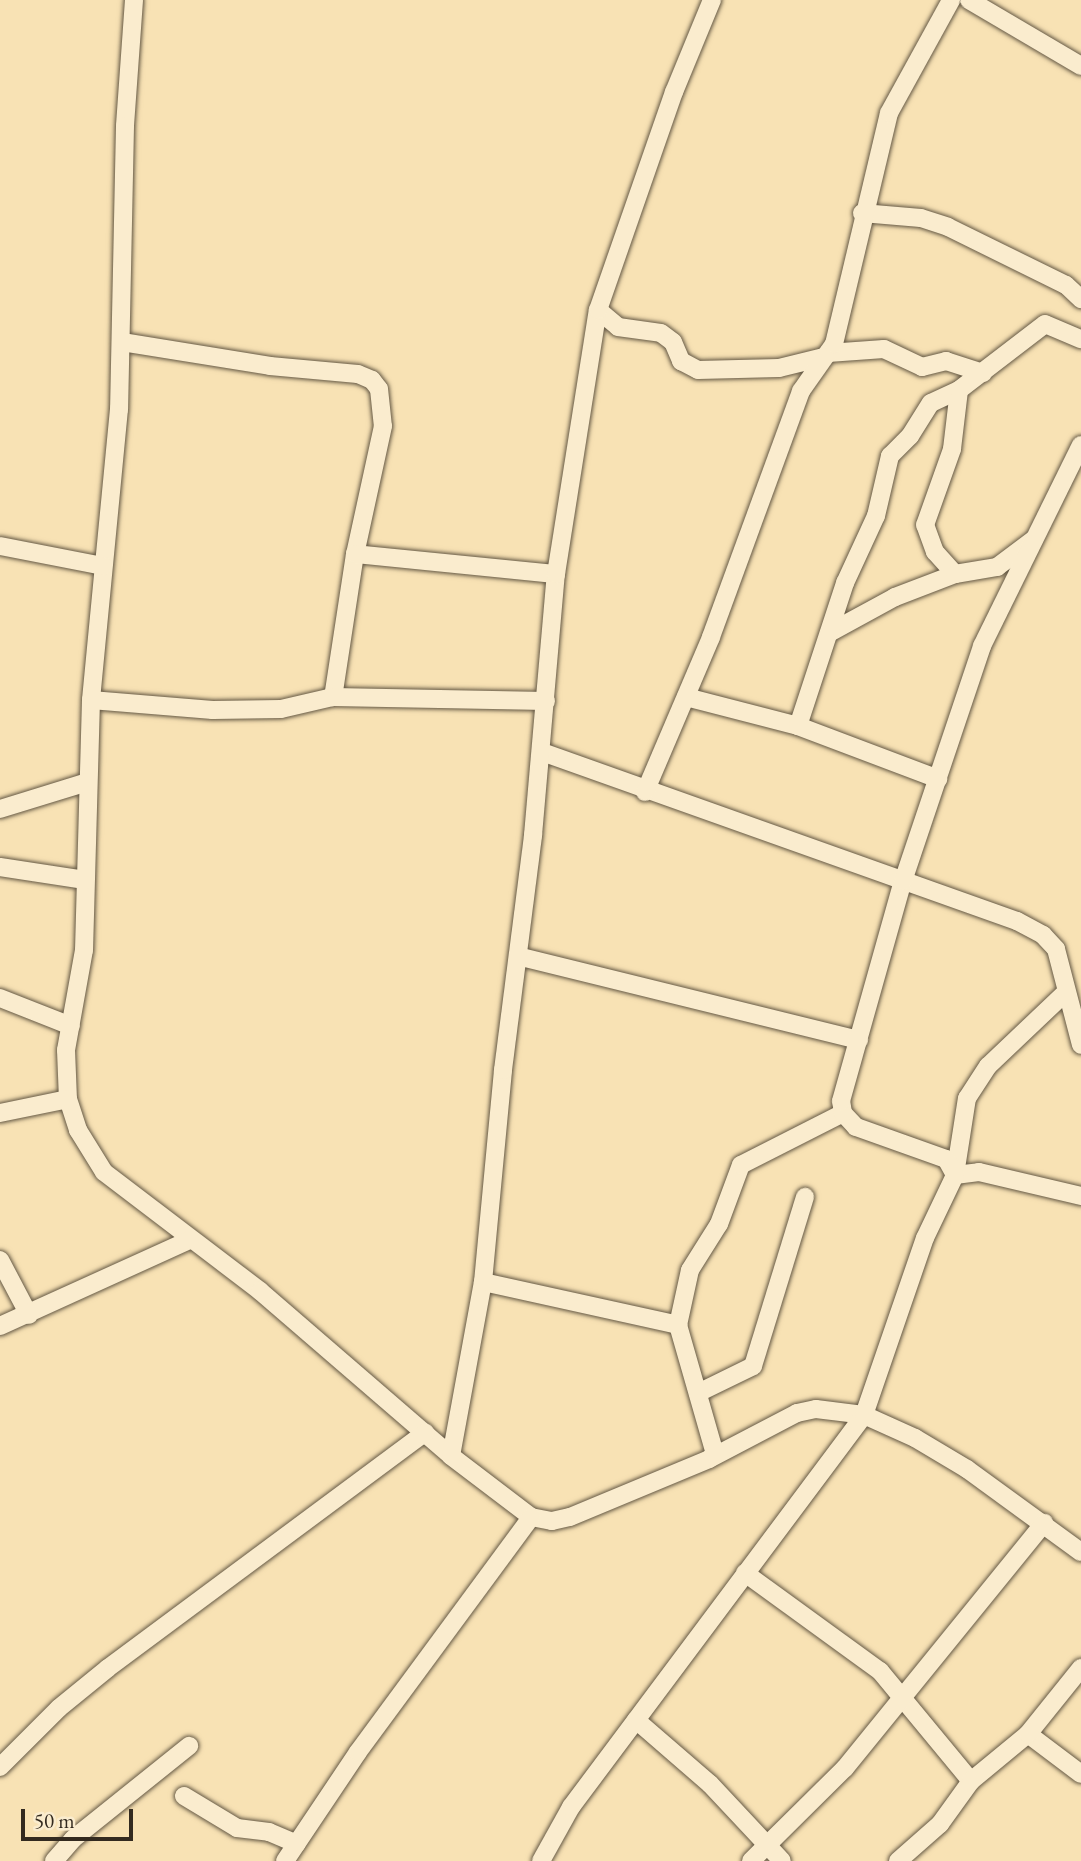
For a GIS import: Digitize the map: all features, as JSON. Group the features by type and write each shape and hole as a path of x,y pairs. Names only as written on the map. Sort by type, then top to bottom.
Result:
{"street":[{"path":"134,0 125,126 122,342 91,700 84,950 66,1050 68,1099 78,1130 104,1172 260,1291 451,1456 531,1517 552,1521 570,1517 715,1454 797,1413 816,1409 864,1415 967,1469 1081,1552"},
{"path":"451,1456 483,1282 501,1083 521,957 556,573 598,310 674,92 712,0"},
{"path":"645,792 686,696 801,391 826,355 843,311 862,213 889,113 951,0"},
{"path":"969,0 1081,66"},
{"path":"862,213 921,218 948,227 1066,285 1081,299"},
{"path":"598,310 618,327 661,333 673,342 681,361 698,370 779,368 826,355 884,349 922,367 946,361 984,373"},
{"path":"798,726 845,583 876,516 890,456 910,436 931,402 959,390 984,373 1045,324 1081,339"},
{"path":"122,342 270,366 358,374 372,380 383,405 383,426 355,554 333,697"},
{"path":"955,574 935,552 925,526 952,449 959,390"},
{"path":"955,1175 946,1159 856,1127 843,1113 841,1101 903,881 982,646 1081,445"},
{"path":"829,633 895,597 955,574 997,567 1037,537"},
{"path":"0,546 103,566"},
{"path":"355,554 556,573"},
{"path":"686,696 798,726 938,779"},
{"path":"91,700 213,710 281,709 333,697 546,701"},
{"path":"541,752 645,792 1017,921 1043,935 1056,949 1065,993 1081,1045"},
{"path":"0,809 88,782"},
{"path":"0,867 85,880"},
{"path":"521,957 859,1040"},
{"path":"541,1861 571,1807 864,1415 907,1286 955,1175 967,1098 988,1066 1065,993"},
{"path":"0,998 72,1026"},
{"path":"0,1113 68,1099"},
{"path":"715,1454 700,1392 678,1325 690,1270 719,1224 741,1165 810,1126 843,1113"},
{"path":"955,1175 979,1172 1081,1196"},
{"path":"700,1392 753,1366 805,1197"},
{"path":"0,1326 190,1240"},
{"path":"0,1261 29,1315"},
{"path":"483,1282 678,1325"},
{"path":"0,1768 59,1708 108,1668 425,1433"},
{"path":"285,1861 531,1517"},
{"path":"751,1861 763,1846 845,1768 1044,1523"},
{"path":"745,1573 880,1671 971,1781"},
{"path":"898,1861 940,1824 971,1781 1028,1734 1081,1668"},
{"path":"636,1720 710,1784 763,1846 782,1861"},
{"path":"1028,1734 1081,1774"},
{"path":"54,1861 73,1839 189,1746"},
{"path":"184,1796 237,1828 269,1832 297,1844"}]}
